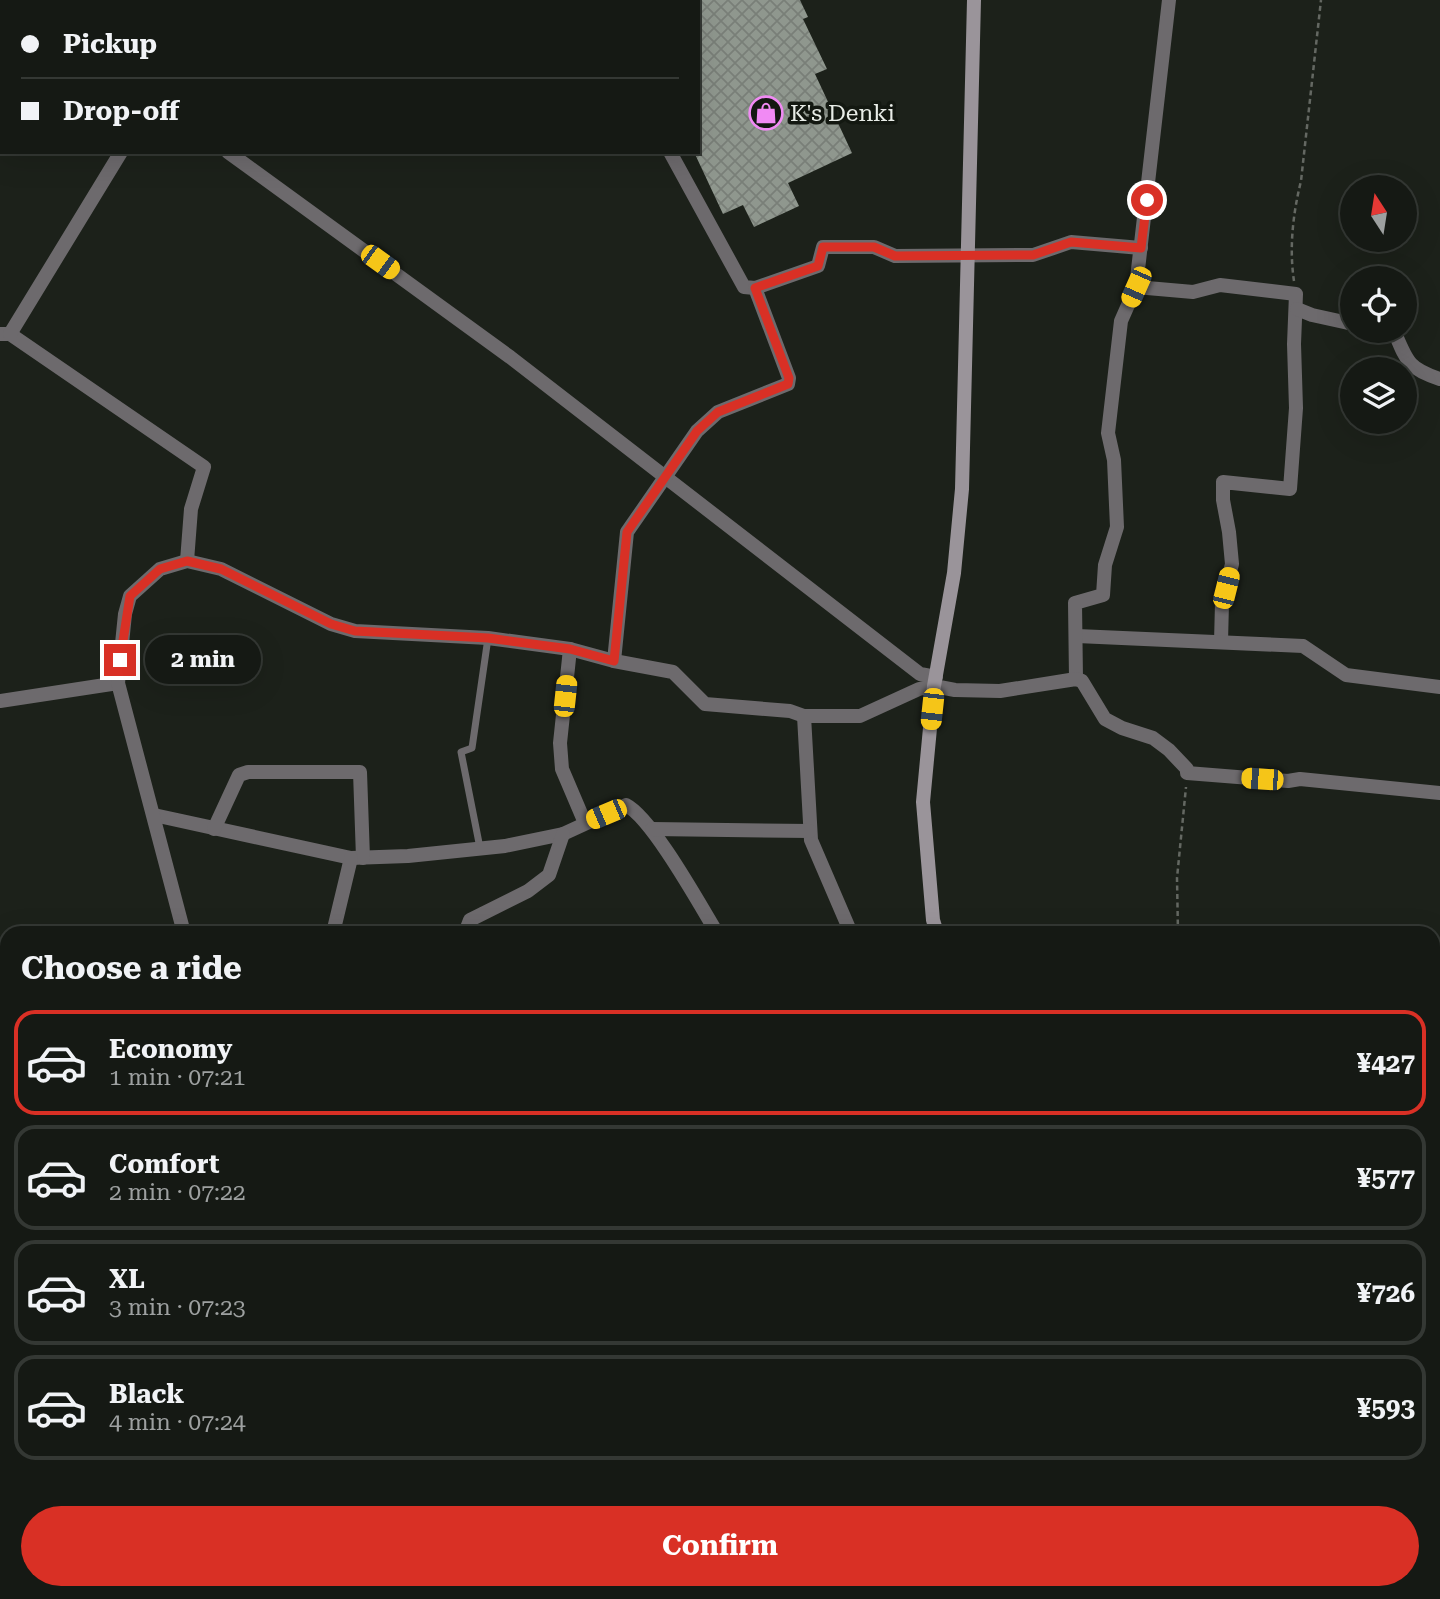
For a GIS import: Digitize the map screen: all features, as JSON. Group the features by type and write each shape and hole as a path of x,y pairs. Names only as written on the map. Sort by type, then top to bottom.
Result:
{"street":[{"path":"935,926 923,802 935,681 959,530 969,256 974,0"},
{"path":"1076,679 1075,603 1103,595 1105,565 1117,527 1114,460 1108,433 1121,321 1136,287 1169,0"},
{"path":"120,154 5,334 204,467 191,509 187,561"},
{"path":"231,154 510,357 920,674 955,690 1000,691 1076,679 1082,681 1105,719 1122,728 1153,738 1169,750 1187,769 1187,773 1288,781 1300,779 1440,793"},
{"path":"671,154 744,287 755,288 818,266 823,247 874,247 895,256 1033,255 1071,242 1141,248"},
{"path":"1136,287 1193,292 1220,285 1297,302 1312,315 1340,321"},
{"path":"614,661 627,532 697,431 718,412 788,384 789,378 755,288"},
{"path":"1221,642 1222,603 1232,564 1223,482 1290,489 1296,408 1294,344 1297,302"},
{"path":"1399,343 1411,367 1440,379"},
{"path":"182,926 118,683 125,614 130,596 160,569 187,561 221,569 331,624 355,631 488,638 570,649 614,661 673,672 705,704 790,711 804,716 860,716 935,681"},
{"path":"1077,636 1303,646 1346,675 1440,687"},
{"path":"570,649 561,743 562,769 585,823"},
{"path":"0,701 118,683"},
{"path":"804,716 810,831 819,861 847,926"},
{"path":"214,828 239,775 248,772 360,772 357,858 335,926"},
{"path":"154,816 357,858 480,849 563,834 626,805 633,808 652,830 713,926"},
{"path":"652,830 810,831"},
{"path":"468,926 470,920 528,891 549,875 563,834"}],"lane":[{"path":"480,849 461,752 472,748 488,638"}],"path":[{"path":"1297,302 1292,264 1294,222 1321,0"},
{"path":"1178,926 1177,878 1187,773"}],"building":[{"name":"K's Denki","path":"700,0 800,0 808,17 803,19 827,69 815,74 852,153 788,183 799,206 754,227 743,205 723,214 695,154 700,154"}],"place":[{"name":"K's Denki","path":"766,113"}],"route":[{"path":"120,660 125,614 130,596 160,569 187,561 221,569 331,624 355,631 488,638 570,649 614,661 627,532 697,431 718,412 788,384 789,378 755,288 818,266 823,247 874,247 895,256 1033,255 1071,242 1141,248 1147,200"}]}
